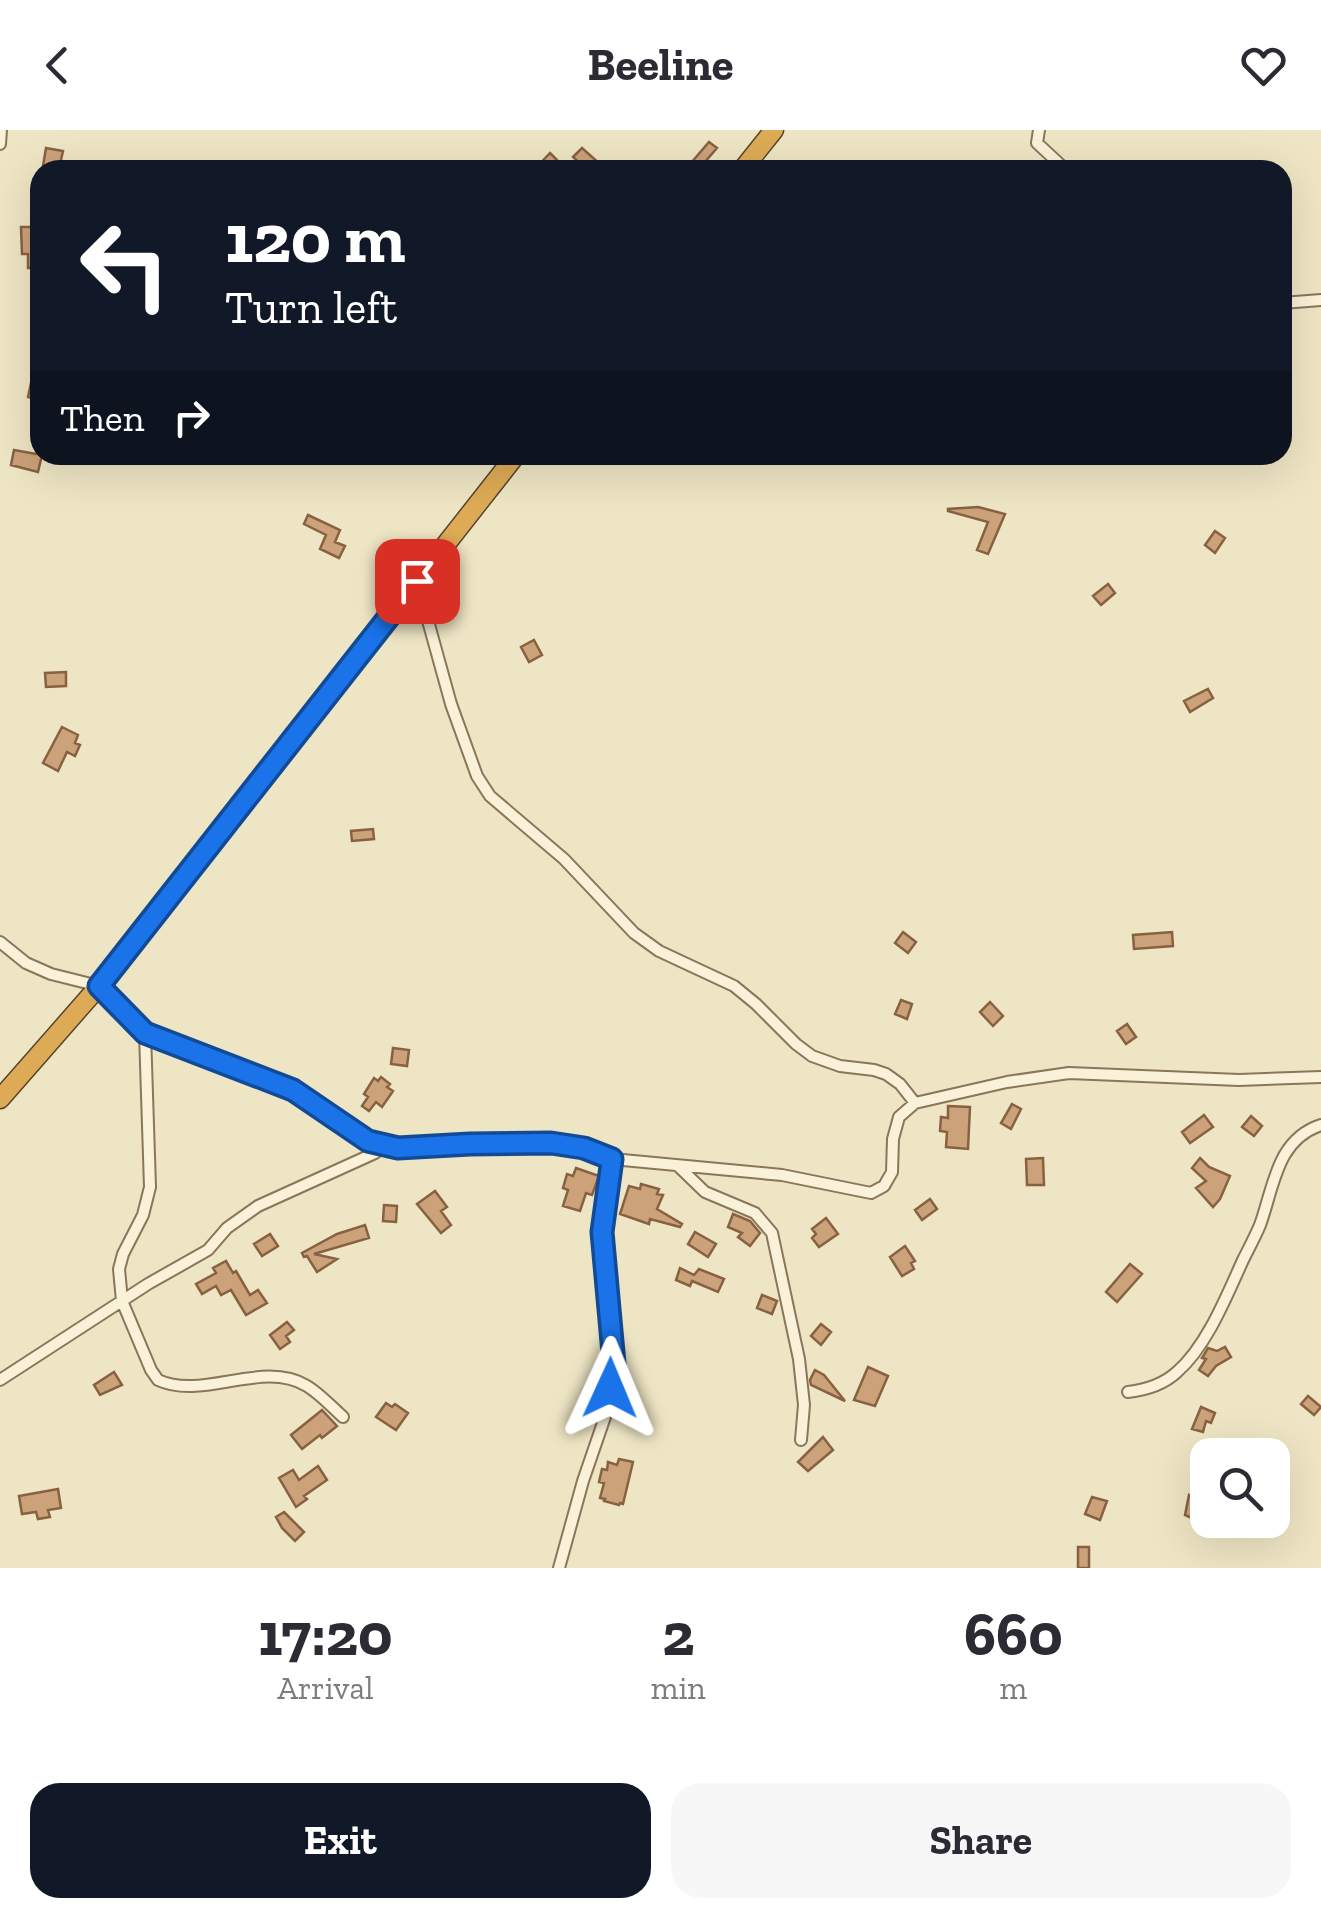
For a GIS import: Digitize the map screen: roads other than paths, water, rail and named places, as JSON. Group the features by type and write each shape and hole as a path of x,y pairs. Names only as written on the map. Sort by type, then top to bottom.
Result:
{"highway":[{"path":"750,160 774,130"},
{"path":"0,1099 99,986 508,465"}],"street":[{"path":"0,144 1,130"},
{"path":"1039,130 1037,143 1055,160"},
{"path":"1292,303 1321,300"},
{"path":"417,581 451,704 477,776 490,796 564,859 634,932 659,951 734,986 812,1056 840,1066 886,1074 915,1103"},
{"path":"0,942 26,963 99,986 145,1033 293,1090 368,1141 398,1148 551,1143 584,1148 612,1159 782,1176 871,1194 884,1186 892,1172 893,1139 899,1117 915,1103 1006,1082 1069,1073 1239,1080 1321,1077"},
{"path":"145,1033 150,1187 143,1216 119,1270 122,1302 151,1370 158,1380 182,1386 270,1376 293,1380 308,1386 344,1417"},
{"path":"1128,1392 1154,1386 1179,1372 1187,1361 1234,1284 1260,1225 1276,1168 1299,1137 1321,1125"},
{"path":"0,1380 208,1250 227,1228 258,1206 384,1146"},
{"path":"559,1568 607,1411 614,1364 602,1232 612,1159"},
{"path":"677,1165 705,1192 755,1214 772,1233 800,1359 804,1405 801,1440"}]}
